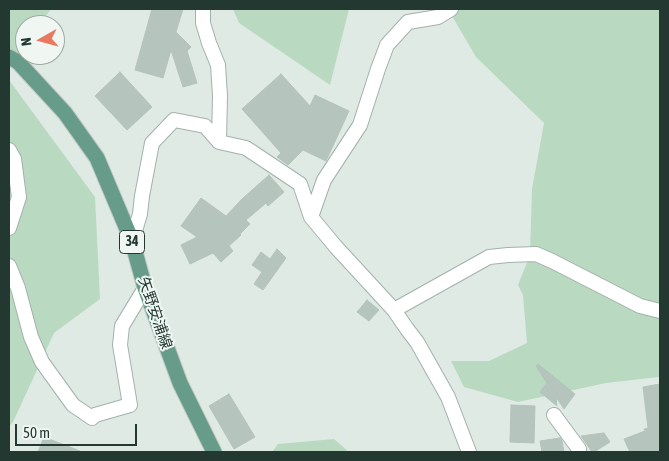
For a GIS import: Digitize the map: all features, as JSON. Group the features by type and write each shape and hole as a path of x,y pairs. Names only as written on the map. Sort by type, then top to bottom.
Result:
{"main road":[{"name":"矢野安浦線","path":"9,57 18,62 65,113 97,158 132,241 145,288 180,383 214,452"}],"street":[{"path":"203,9 203,23 218,66 220,96 219,142"},
{"path":"311,217 324,180 360,125 387,45 408,22 438,17 451,9"},
{"path":"132,241 140,214 152,142 174,120 206,126 219,142 246,148 300,184 311,217 394,310 417,342 448,396 469,452"},
{"path":"9,150 14,159 19,197 9,228"},
{"path":"394,310 489,257 536,254 640,306 660,311"},
{"path":"9,266 42,362 73,405 92,418 95,415 130,404 120,344 122,326 145,288"},
{"path":"554,415 579,449 579,452"}],"green space":[{"path":"9,9 51,9 46,15 15,15 15,57 9,65"},
{"path":"233,9 349,9 330,85 239,23"},
{"path":"448,9 660,9 659,377 606,383 518,402 464,387 451,361 489,361 527,343 523,295 518,285 530,255 532,189 544,123 476,57"},
{"path":"9,80 95,197 100,299 54,333 9,427"},
{"path":"334,439 349,452 272,452 278,444"}],"building":[{"path":"152,9 183,9 176,32 191,47 187,51 197,83 183,87 171,50 163,78 135,70"},
{"path":"120,72 152,107 127,130 95,96"},
{"path":"281,74 310,106 315,95 349,111 326,161 303,150 288,165 277,157 281,153 242,109"},
{"path":"269,175 284,192 268,206 266,203 246,220 250,224 229,246 233,251 221,262 213,253 190,264 181,245 197,237 181,226 201,198 226,216"},
{"path":"277,249 286,258 263,290 254,284 262,272 252,265 261,252 270,259"},
{"path":"367,300 379,310 369,321 357,312"},
{"path":"538,364 575,394 564,409 556,397 557,406 540,392 547,383 536,366"},
{"path":"660,384 660,452 630,452 624,439 648,428 643,387"},
{"path":"229,394 255,437 234,449 209,406"},
{"path":"511,405 535,406 534,443 510,442"},
{"path":"604,433 610,442 594,452 592,452 581,436"},
{"path":"44,437 80,451 80,452 38,452"},
{"path":"560,438 564,452 542,452 540,441"}]}
